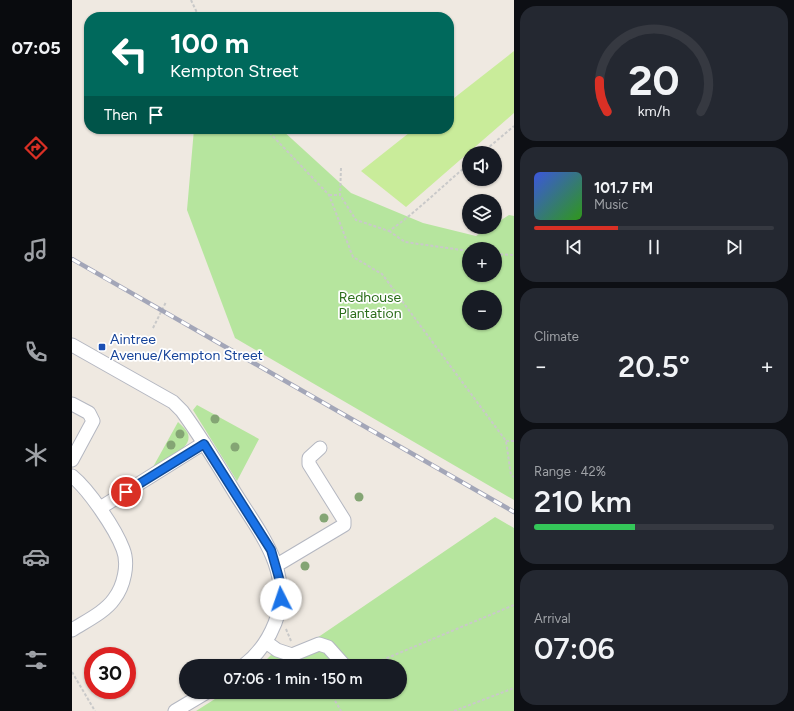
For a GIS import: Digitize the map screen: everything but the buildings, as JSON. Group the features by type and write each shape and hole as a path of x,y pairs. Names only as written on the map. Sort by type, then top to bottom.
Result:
{"street":[{"path":"72,345 173,402 182,411 271,550 277,565 281,585 279,613 261,651 251,659"},
{"path":"72,404 89,413 93,421 72,460"},
{"path":"100,508 204,444"},
{"path":"277,565 344,524 344,520 308,464 309,458 320,448"},
{"path":"72,476 79,482 100,508 123,549 125,570 120,590 108,606 72,630"},
{"path":"266,642 277,650 292,655 319,644 328,647 339,659"},
{"path":"175,711 195,699"}],"path":[{"path":"191,0 197,12"},
{"path":"490,146 514,126"},
{"path":"271,134 329,195 353,257 382,274 506,441 511,476 514,477"},
{"path":"341,168 340,195 356,220 389,231 405,242 462,249"},
{"path":"389,231 416,212 426,200 462,170"},
{"path":"329,195 340,195"},
{"path":"502,254 514,255"},
{"path":"152,328 166,302"},
{"path":"506,441 514,441"},
{"path":"385,659 514,605"},
{"path":"72,672 95,711"},
{"path":"454,711 514,688"},
{"path":"334,699 341,711"}],"green space":[{"path":"514,51 514,113 476,146 462,146 462,158 406,207 361,171 408,134 454,134 454,98"},
{"name":"Redhouse Plantation","path":"194,134 286,134 351,193 423,223 462,233 462,234 476,236 479,234 502,234 502,220 509,215 514,216 514,500 235,338 187,210"},
{"path":"197,405 259,439 237,481 193,410"},
{"path":"178,422 187,432 189,438 187,443 178,453 153,467"},
{"path":"495,517 514,528 514,711 196,711 215,699 407,699 407,659 286,659"},
{"path":"271,655 286,659 267,659"}],"railway":[{"path":"72,259 514,512"}],"place":[{"name":"Aintree Avenue/Kempton Street","path":"102,347"}],"route":[{"path":"126,492 204,444 271,550 277,565 281,585 281,599"}]}
